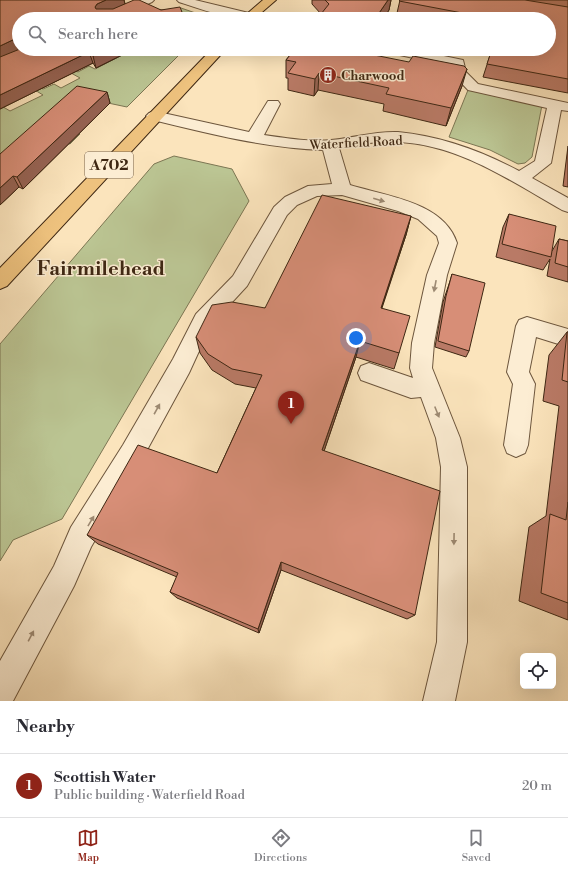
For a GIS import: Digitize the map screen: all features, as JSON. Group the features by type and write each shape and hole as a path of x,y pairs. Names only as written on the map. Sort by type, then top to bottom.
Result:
{"main road":[{"path":"255,12 270,0"},
{"name":"A702","path":"0,281 212,56"}],"street":[{"path":"121,12 148,0"},
{"path":"183,0 223,12"},
{"path":"421,56 458,63 460,73 473,87 562,106 542,163 522,178"},
{"path":"254,138 273,104"},
{"name":"Waterfield Road","path":"154,116 254,138 292,144 330,145 361,138 397,138 433,143 457,149 494,164 522,178 568,206"},
{"path":"330,145 342,189"},
{"path":"6,681 64,576 81,537 136,446 181,366 203,320 240,281 280,211 290,201 314,190 342,189 404,207 424,215 445,233 448,243 437,275 423,343 421,368 448,438 454,467 452,642 439,701"},
{"path":"516,444 524,384 518,372 527,326 568,338"},
{"path":"369,373 411,388 428,387"}],"green space":[{"path":"181,8 193,12 172,12"},
{"path":"120,56 178,56 127,107 89,99 69,132 80,134 70,144 55,141 0,182 0,105 10,111 43,95 20,81 24,78 43,89 54,84 61,88 80,78 55,64 59,62 78,72 89,66 95,69"},
{"path":"468,90 542,105 532,157 525,163 518,164 490,150 449,137"},
{"path":"174,156 232,169 249,201 62,519 13,540 0,561 0,344 154,164"}],"building":[{"path":"0,0 106,0 97,4 95,7 96,9 113,9 134,0 139,0 161,10 180,7 182,12 12,12 12,40 0,46"},
{"path":"325,0 388,0 380,12 323,12 329,4"},
{"path":"525,0 568,7 568,79 487,64 490,56 556,56 556,12 457,12 399,1"},
{"path":"12,52 12,56 81,56 0,95 0,57"},
{"path":"289,56 379,56 409,62 413,56 464,66 467,69 451,108 386,94 389,88 319,73 315,79 288,73 296,62 286,60"},
{"path":"77,86 107,92 17,177 13,176 0,188 0,154"},
{"path":"322,195 411,216 381,308 410,316 399,353 360,341 322,450 440,491 415,615 281,562 258,629 170,592 178,573 87,535 138,445 217,473 262,375 232,369 208,354 196,337 212,305 232,302 265,308"},
{"path":"509,214 556,226 551,257 502,244"},
{"path":"559,239 568,241 568,267 555,263"},
{"path":"452,274 485,283 469,351 438,341 446,296"},
{"path":"568,332 568,382 562,380"},
{"path":"568,502 568,603 541,593 550,514 566,520"}],"place":[{"name":"Charwood","path":"328,75"},
{"name":"Scottish Water","path":"291,424"}],"district":[{"name":"Fairmilehead","path":"101,268"}]}
